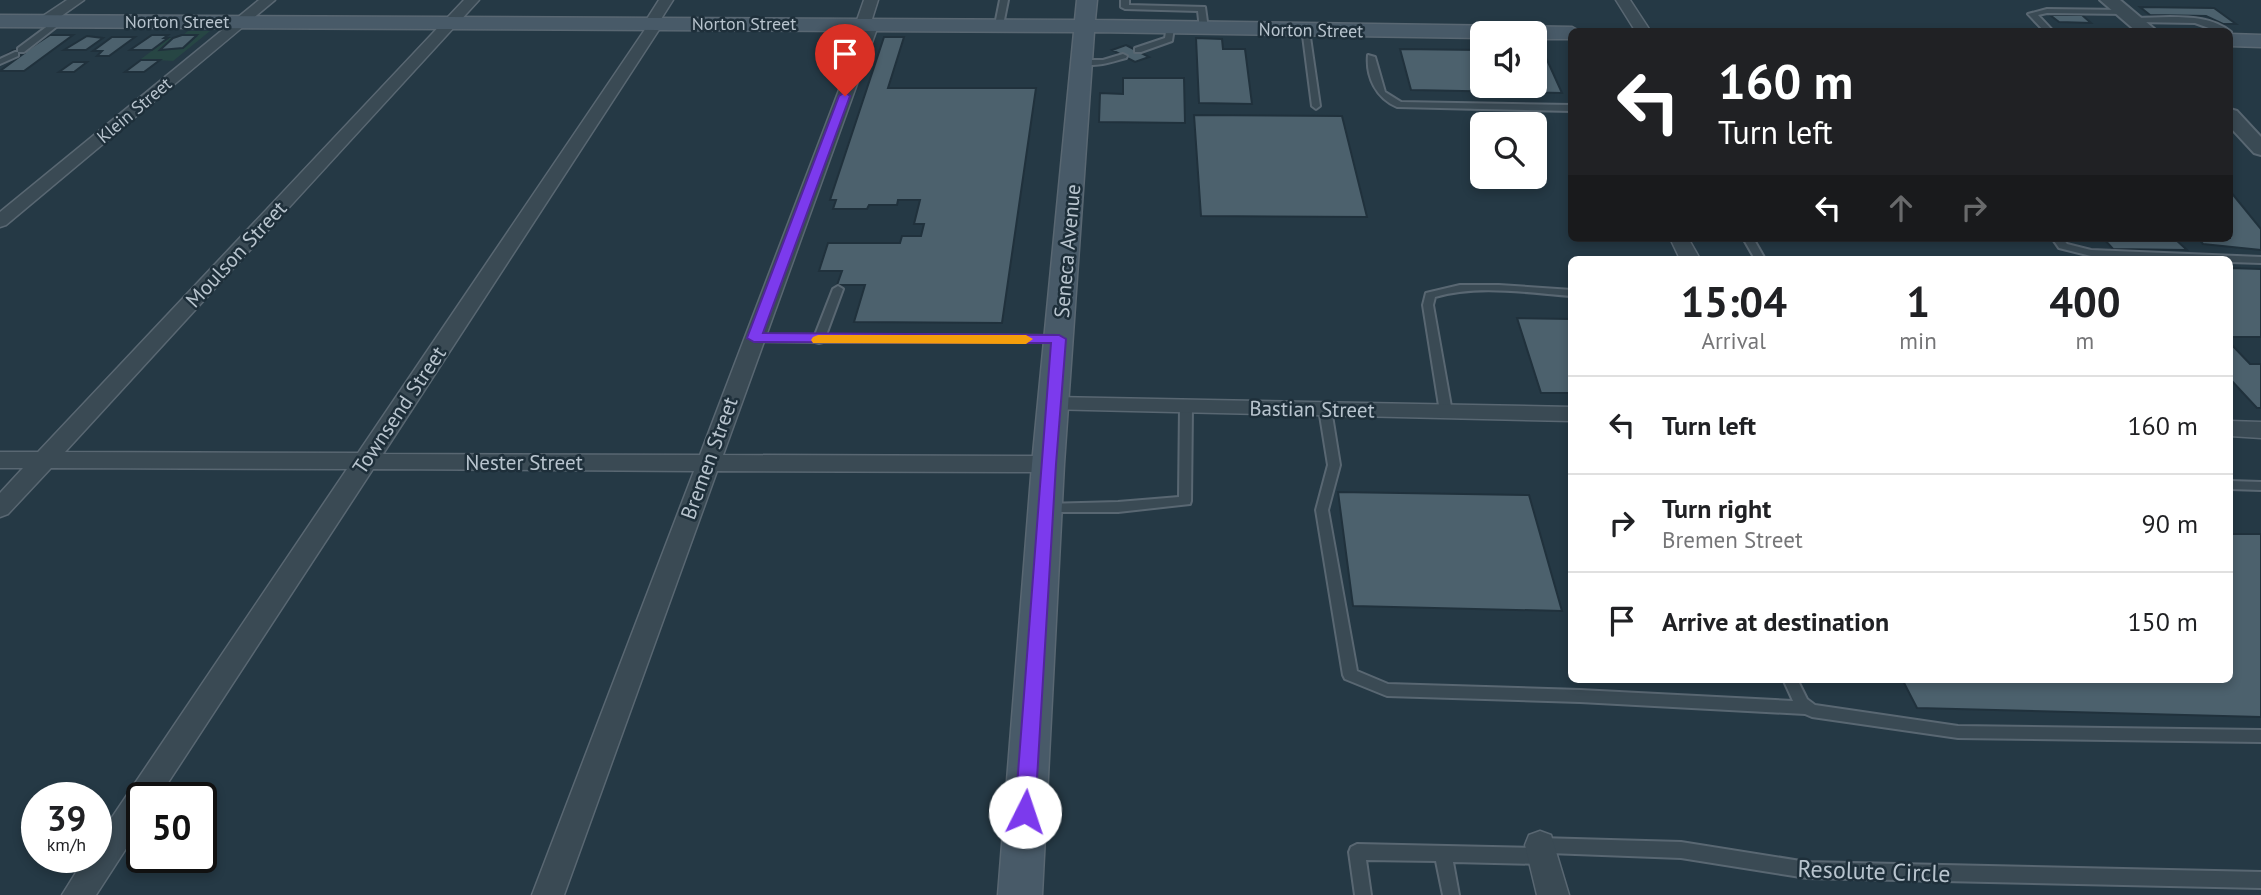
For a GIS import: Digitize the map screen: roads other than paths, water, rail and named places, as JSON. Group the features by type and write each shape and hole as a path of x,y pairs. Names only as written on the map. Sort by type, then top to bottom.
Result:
{"main road":[{"name":"Seneca Avenue","path":"1020,895 1048,464 1087,26 1087,0"},
{"name":"Norton Street","path":"3,23 654,22 869,15 999,25 1568,33"},
{"path":"2233,37 2261,41"}],"street":[{"path":"53,21 77,0"},
{"name":"Klein Street","path":"0,220 268,0"},
{"name":"Moulson Street","path":"0,508 472,0"},
{"name":"Townsend Street","path":"153,782 666,0"},
{"path":"1623,0 1641,28"},
{"path":"2109,0 2145,28"},
{"name":"Bremen Street","path":"548,895 754,338 869,15"},
{"path":"2233,118 2261,149"},
{"name":"Bastian Street","path":"1053,404 1568,414"},
{"path":"2233,429 2261,429"},
{"name":"Nester Street","path":"0,460 1048,464"},
{"name":"Townsend Street","path":"78,895 126,822"},
{"path":"1541,850 1553,895"}],"lane":[{"path":"999,25 1004,0"},
{"path":"1125,0 1125,7 1202,9 1204,29"},
{"path":"2046,28 2032,14 2047,12 2202,21 2220,28"},
{"path":"0,62 18,52 53,21"},
{"path":"1138,50 1148,51 1169,39 1170,28"},
{"path":"1305,30 1316,106"},
{"path":"1128,46 1148,51"},
{"path":"1083,62 1113,55 1123,56"},
{"path":"1113,55 1132,61"},
{"path":"1371,57 1379,92 1386,101 1400,105 1568,108"},
{"path":"2060,242 2063,246 2091,253 2164,256"},
{"path":"2233,259 2261,260"},
{"path":"819,340 838,289"},
{"path":"1446,412 1428,305 1430,295 1442,290 1470,289 1568,293"},
{"path":"754,338 1059,339"},
{"path":"1045,509 1118,507 1185,501 1186,407"},
{"path":"1325,410 1334,465 1322,510 1350,675 1387,690 1580,696 1805,708 1958,732 2261,736"},
{"path":"2233,485 2261,485"},
{"path":"1792,683 1805,708"},
{"name":"Resolute Circle","path":"1363,895 1357,852 1681,850 1807,870 2261,880"},
{"path":"1443,853 1451,895"}]}
